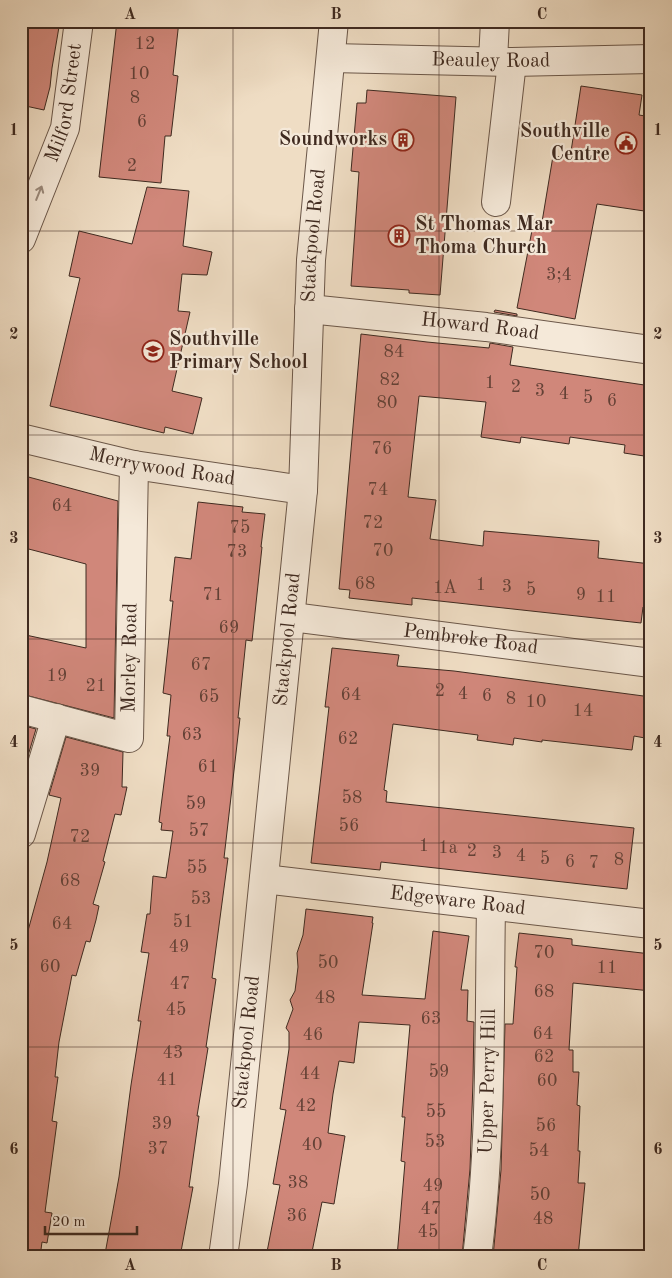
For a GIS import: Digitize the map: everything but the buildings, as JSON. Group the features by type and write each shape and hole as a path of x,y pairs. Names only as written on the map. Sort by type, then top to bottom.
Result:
{"street":[{"name":"Milford Street","path":"21,239 65,128 79,21"},
{"name":"Stackpool Road","path":"223,1257 233,1184 292,617 303,490 311,260 334,21"},
{"path":"495,21 502,61 496,202"},
{"name":"Beauley Road","path":"331,58 502,61 651,59"},
{"name":"Howard Road","path":"309,309 486,327 651,350"},
{"name":"Merrywood Road","path":"21,438 134,465 303,490"},
{"name":"Morley Road","path":"21,709 129,738 134,465"},
{"name":"Pembroke Road","path":"292,617 651,663"},
{"path":"21,834 56,718"},
{"name":"Edgeware Road","path":"264,879 651,924"},
{"name":"Upper Perry Hill","path":"477,1257 482,1220 486,1154 491,906"}],"place":[{"name":"Soundworks","path":"403,140"},
{"name":"Southville Centre","path":"626,143"},
{"name":"St Thomas Mar Thoma Church","path":"399,236"},
{"name":"Southville Primary School","path":"153,351"}]}
